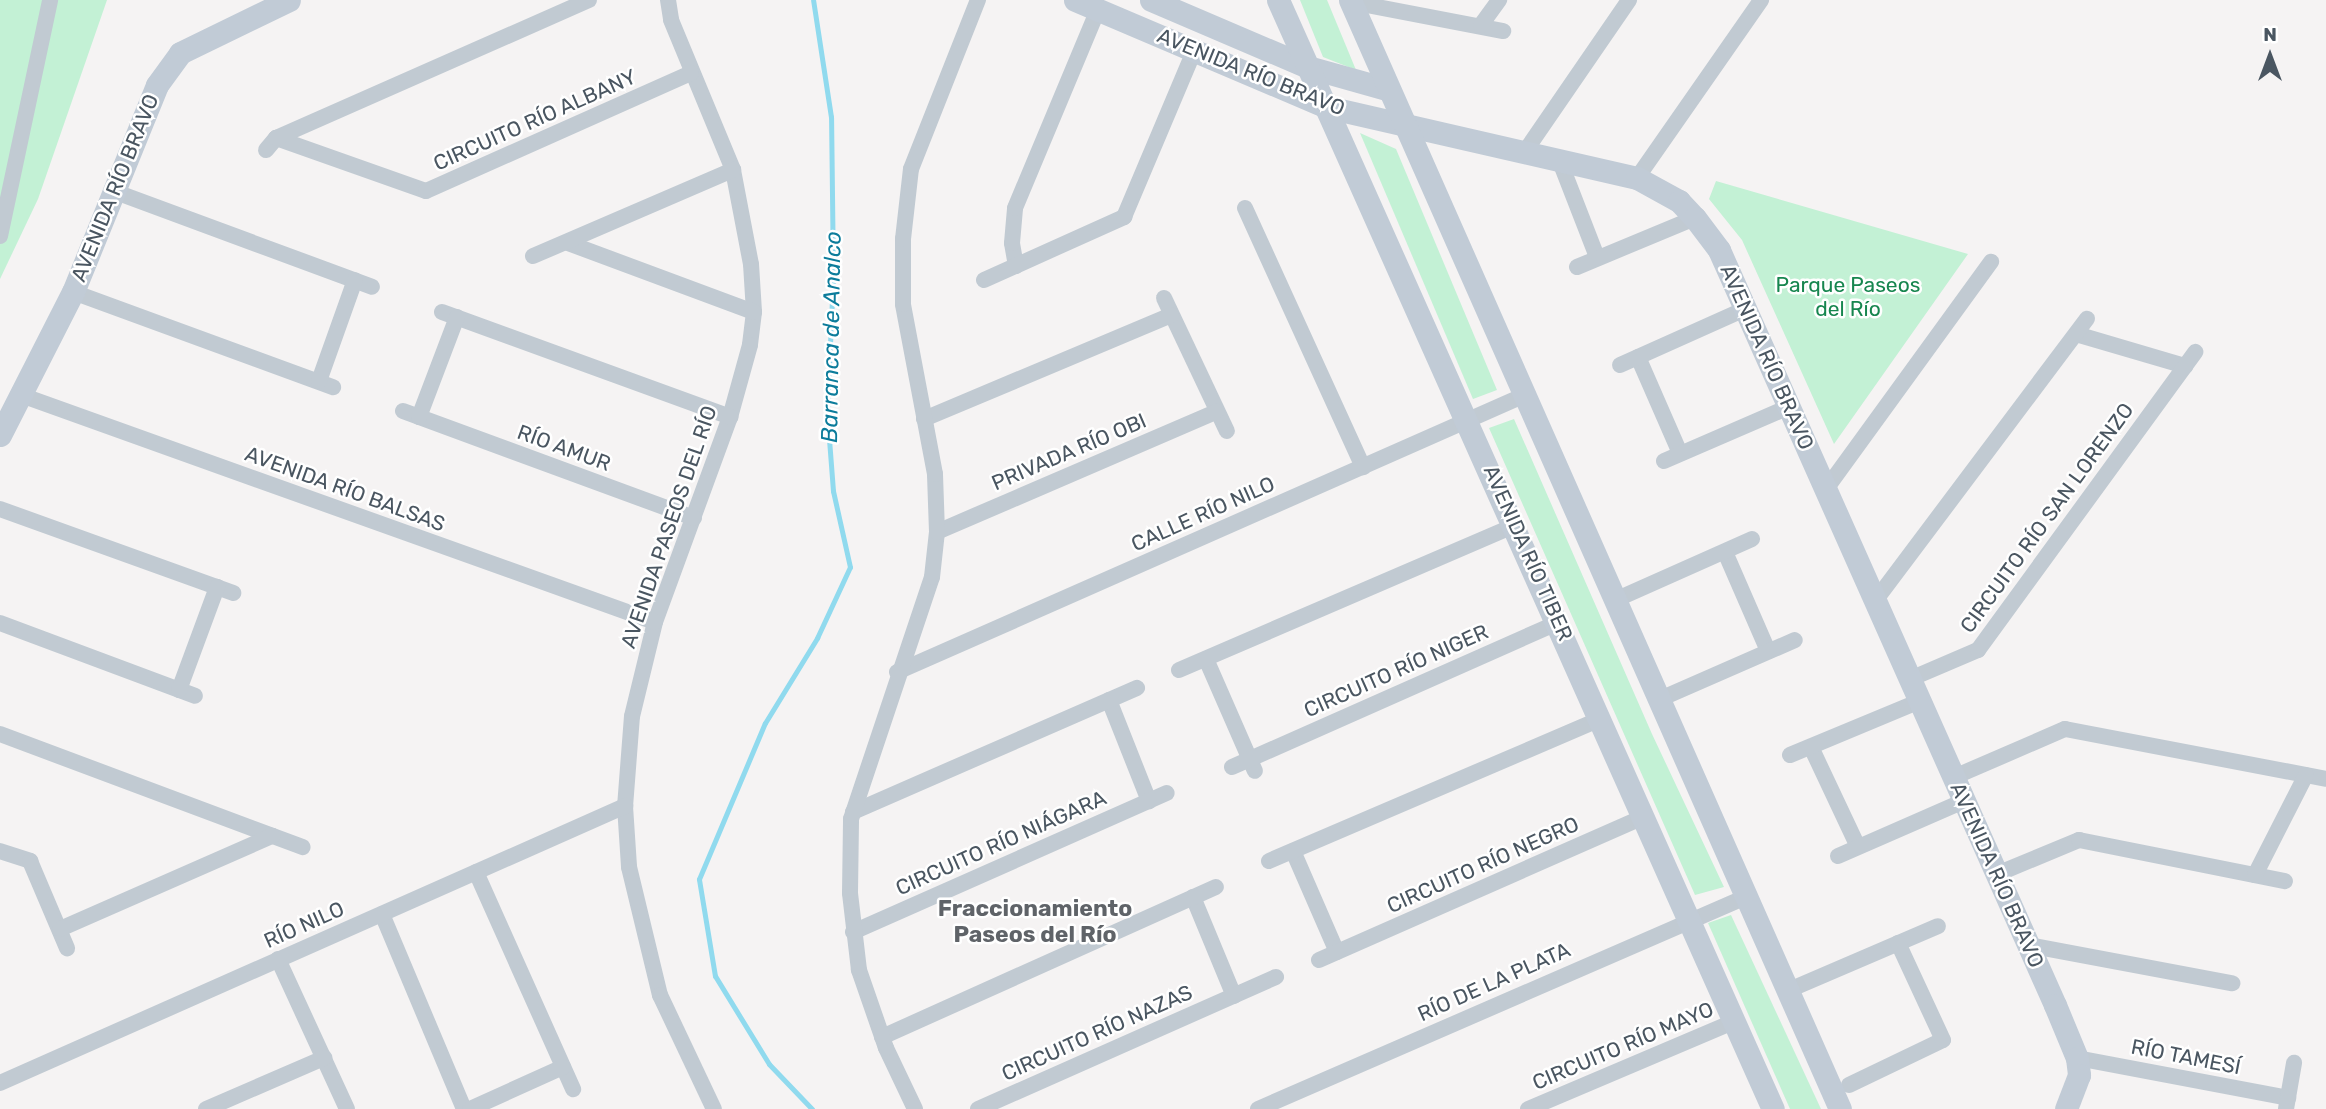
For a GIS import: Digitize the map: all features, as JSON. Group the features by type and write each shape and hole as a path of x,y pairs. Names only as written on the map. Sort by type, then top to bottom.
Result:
{"street":[{"path":"0,236 50,0"},
{"name":"AVENIDA RÍO BRAVO","path":"0,435 73,292 157,85 180,53 289,0"},
{"name":"CIRCUITO RÍO ALBANY","path":"589,0 271,144 426,191 691,73"},
{"name":"AVENIDA PASEOS DEL RÍO","path":"667,0 691,73 733,170 751,264 754,312 750,345 730,417 655,622 632,716 625,806 629,867 660,995 681,1046 714,1109"},
{"path":"915,1109 882,1037 859,970 853,932 853,813 897,672 932,578 937,532 934,474 903,304 903,239 911,169 978,0"},
{"name":"AVENIDA RÍO BRAVO","path":"1075,0 1328,107 1403,126 1526,150 1637,178 1679,201 1719,250 2077,1058"},
{"name":"AVENIDA RÍO BRAVO","path":"1151,0 1308,67 1387,89"},
{"name":"AVENIDA RÍO TIBER","path":"1278,0 1516,525 1773,1109"},
{"path":"1481,25 1499,0"},
{"path":"1526,150 1629,0"},
{"path":"1637,178 1761,0"},
{"path":"1351,1 1503,31"},
{"path":"1351,1 1403,126 1748,896 1840,1109"},
{"path":"1016,266 1012,243 1015,208 1098,10"},
{"path":"984,281 1124,217 1195,51"},
{"path":"1559,159 1597,257"},
{"path":"533,256 733,170"},
{"path":"113,191 372,287"},
{"path":"1244,208 1363,467"},
{"path":"1577,267 1695,218"},
{"path":"568,243 754,312"},
{"path":"1826,489 1991,262"},
{"path":"73,292 326,384 355,279"},
{"path":"1164,298 1227,431"},
{"path":"1620,365 1745,309"},
{"name":"RÍO AMUR","path":"694,518 411,414 450,315 730,417"},
{"path":"924,419 1171,315"},
{"path":"1875,601 2087,319"},
{"path":"2076,334 2185,366"},
{"name":"CIRCUITO RÍO SAN LORENZO","path":"1910,679 1978,650 2195,352"},
{"path":"1638,357 1680,453"},
{"name":"AVENIDA RÍO BALSAS","path":"20,395 655,622"},
{"name":"CALLE RÍO NILO","path":"897,672 1525,395"},
{"path":"1664,461 1789,407"},
{"name":"PRIVADA RÍO OBI","path":"937,532 1216,412"},
{"path":"0,509 233,593"},
{"path":"1179,670 1516,525"},
{"path":"1615,600 1752,540"},
{"path":"1724,552 1768,651"},
{"path":"0,623 187,693 216,587"},
{"name":"CIRCUITO RÍO NIGER","path":"1232,767 1253,765 1559,622"},
{"path":"1660,699 1795,640"},
{"path":"1206,659 1253,765"},
{"path":"853,813 1137,688"},
{"path":"1109,700 1149,801"},
{"path":"1790,755 1920,701"},
{"path":"1269,861 1602,718"},
{"path":"1954,777 2065,729 2326,779"},
{"path":"0,734 303,847"},
{"path":"1811,747 1858,847"},
{"path":"2255,875 2306,775"},
{"name":"CIRCUITO RÍO NIÁGARA","path":"853,932 1167,793"},
{"path":"1838,856 1964,801"},
{"name":"RÍO NILO","path":"0,1083 625,806"},
{"name":"CIRCUITO RÍO NEGRO","path":"1319,960 1645,816"},
{"path":"60,929 272,836"},
{"path":"1997,874 2079,840 2285,881"},
{"path":"0,851 30,861 67,948"},
{"path":"1293,851 1337,952"},
{"path":"476,872 572,1089"},
{"path":"882,1037 1216,887"},
{"name":"RÍO DE LA PLATA","path":"1258,1109 1691,918 1748,896"},
{"path":"1193,897 1234,996"},
{"path":"382,914 464,1109"},
{"path":"1789,990 1938,926"},
{"path":"1849,1085 1943,1040 1898,943"},
{"path":"2028,945 2232,983"},
{"path":"278,959 347,1109"},
{"name":"CIRCUITO RÍO NAZAS","path":"978,1109 1276,977"},
{"name":"CIRCUITO RÍO MAYO","path":"1528,1109 1735,1021"},
{"path":"206,1109 324,1058"},
{"path":"2066,1109 2079,1076 2077,1058"},
{"name":"RÍO TAMESÍ","path":"2077,1058 2287,1104 2294,1063"},
{"path":"470,1109 563,1067"}],"green space":[{"path":"0,0 107,0 38,199 0,279"},
{"path":"1300,0 1327,0 1356,70 1323,57"},
{"path":"1360,133 1396,149 1497,390 1473,399"},
{"name":"Parque Paseos del Río","path":"1716,181 1968,254 1834,444 1742,240 1709,199"},
{"path":"1514,419 1652,734 1724,887 1695,895 1489,428"},
{"path":"1731,915 1821,1109 1790,1109 1708,923"}],"waterway":[{"name":"Barranca de Analco","path":"812,1109 769,1064 715,976 699,879 765,723 817,638 850,567 833,491 827,413 833,276 831,117 813,0"}],"district":[{"name":"Fraccionamiento Paseos del Río","path":"1035,921"}]}
